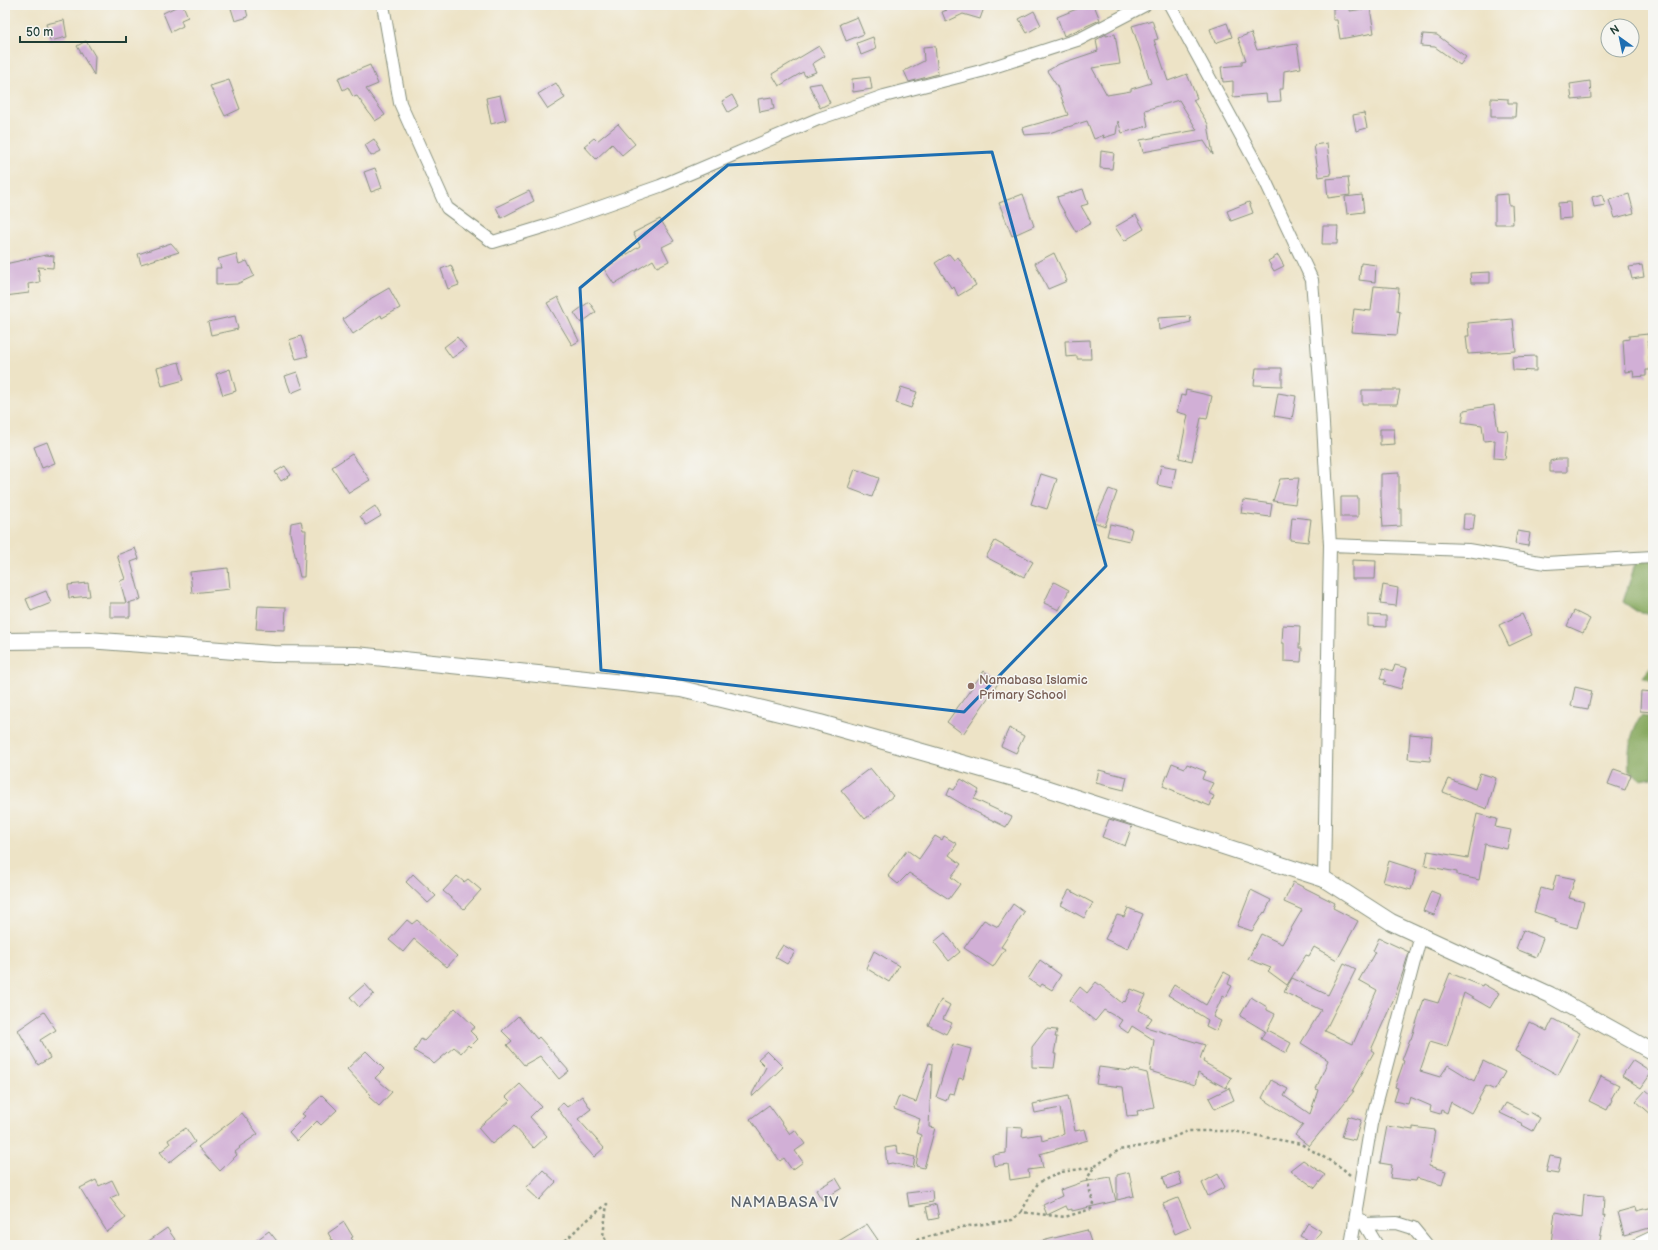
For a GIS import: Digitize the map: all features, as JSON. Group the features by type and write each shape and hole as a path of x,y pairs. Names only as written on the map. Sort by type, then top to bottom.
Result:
{"street":[{"path":"383,5 400,104 446,208 493,242 546,226 660,186 818,119 884,96 981,71 1080,39 1145,5"},
{"path":"1170,5 1264,178 1312,280 1322,408 1330,545 1324,879"},
{"path":"1330,545 1468,550 1546,562 1653,557"},
{"path":"5,641 88,640 273,654 356,655 681,689 820,723 1021,780 1324,879 1391,922 1550,995 1653,1052"},
{"path":"1351,1245 1370,1124 1421,935"},
{"path":"1357,1210 1377,1245"},
{"path":"1365,1224 1397,1223 1413,1228 1426,1245"},
{"path":"1636,1245 1653,1236"}],"path":[{"path":"1021,1212 1065,1217 1091,1209 1092,1203 1087,1179 1094,1167 1119,1150 1159,1143 1188,1131 1233,1131 1301,1144 1342,1168 1361,1184"},
{"path":"899,1245 962,1227 1012,1220 1021,1212 1038,1182 1061,1172 1094,1167"},
{"path":"561,1245 580,1226 607,1204 603,1236 609,1245"}],"highlighted area":[{"path":"992,152 1106,566 964,712 601,670 580,288 728,165"}],"green space":[{"path":"1653,554 1653,614 1636,611 1623,602 1638,555"},
{"path":"1653,664 1653,682 1643,677"},
{"path":"1641,716 1653,718 1653,776 1652,778 1641,780 1629,769 1629,748 1632,735"}],"building":[{"path":"183,5 188,17 181,20 183,26 171,32 163,13"},
{"path":"230,5 245,5 248,17 235,21"},
{"path":"942,5 985,5 980,19 963,14 946,22 942,12 947,10 942,8"},
{"path":"1078,5 1094,5 1100,20 1064,36 1057,17 1079,8"},
{"path":"1333,8 1350,8 1350,11 1370,8 1374,33 1340,39 1337,20 1333,20"},
{"path":"1034,11 1041,25 1027,33 1019,19"},
{"path":"857,17 864,34 846,41 840,24"},
{"path":"64,20 67,37 50,41 46,24"},
{"path":"1152,20 1158,39 1154,40 1168,81 1187,74 1197,98 1193,100 1208,124 1213,155 1204,141 1143,152 1140,140 1197,130 1179,100 1145,110 1148,126 1122,133 1118,121 1116,134 1103,138 1104,135 1094,139 1087,121 1049,133 1024,135 1022,128 1068,115 1057,86 1047,71 1059,64 1098,51 1096,40 1106,34 1106,36 1115,34 1120,64 1092,68 1107,95 1131,91 1131,89 1151,83 1132,26"},
{"path":"1227,23 1232,37 1215,43 1210,29"},
{"path":"1251,33 1257,50 1297,44 1301,68 1284,71 1283,89 1280,89 1281,101 1267,102 1266,94 1233,97 1233,81 1223,82 1221,67 1242,65 1242,61 1246,60 1238,38"},
{"path":"1423,34 1437,35 1466,57 1460,65 1435,47 1421,46"},
{"path":"873,37 876,49 861,55 857,43"},
{"path":"86,41 95,56 94,75 77,46"},
{"path":"819,46 825,56 812,64 816,72 805,76 803,72 779,86 772,74"},
{"path":"935,46 938,74 909,82 904,71 924,61 923,47"},
{"path":"370,65 378,84 366,89 385,115 375,121 357,96 354,97 352,95 348,87 343,90 338,78"},
{"path":"870,77 872,89 853,92 852,79"},
{"path":"229,80 240,109 225,116 210,86"},
{"path":"1590,81 1591,98 1572,100 1570,84"},
{"path":"556,83 565,98 548,109 538,94"},
{"path":"821,83 830,103 820,108 809,85"},
{"path":"500,95 506,120 491,124 486,98"},
{"path":"732,95 738,106 728,112 722,101"},
{"path":"772,97 774,109 760,112 758,99"},
{"path":"1491,98 1508,99 1508,103 1516,103 1515,117 1491,117"},
{"path":"1364,113 1367,128 1356,131 1353,115"},
{"path":"618,124 635,144 622,155 612,144 596,159 584,146 594,138 597,141"},
{"path":"374,139 381,151 371,156 365,145"},
{"path":"1327,143 1331,175 1319,177 1314,145"},
{"path":"1101,151 1114,153 1112,169 1100,168"},
{"path":"375,168 382,188 371,192 364,172"},
{"path":"1348,177 1350,195 1328,198 1326,179"},
{"path":"1083,189 1088,204 1081,206 1091,223 1076,232 1057,197"},
{"path":"529,191 534,201 501,218 496,207"},
{"path":"1023,194 1034,226 1012,236 999,203"},
{"path":"1508,194 1509,205 1512,205 1513,224 1495,224 1495,195"},
{"path":"1602,194 1605,205 1594,207 1592,197"},
{"path":"1629,194 1634,213 1615,218 1609,200"},
{"path":"1362,195 1364,212 1347,214 1345,197"},
{"path":"1249,202 1253,213 1231,221 1227,211"},
{"path":"1570,202 1571,218 1559,219 1558,203"},
{"path":"1136,215 1144,229 1124,241 1115,227"},
{"path":"660,219 674,241 662,247 669,261 657,267 653,260 614,284 604,269 640,246 633,233"},
{"path":"1323,226 1338,226 1337,244 1322,244"},
{"path":"171,243 179,252 141,264 138,254"},
{"path":"1054,253 1067,281 1048,289 1035,263"},
{"path":"236,254 239,264 247,261 254,276 237,284 216,285 216,268 221,268 218,259"},
{"path":"949,254 954,260 958,257 976,285 958,296 954,287 952,289 935,263"},
{"path":"46,255 54,256 53,268 38,267 40,282 28,284 29,293 5,296 5,264"},
{"path":"1278,255 1284,266 1274,271 1268,261"},
{"path":"1361,263 1376,265 1375,282 1359,280"},
{"path":"451,265 459,285 448,289 441,269"},
{"path":"1642,265 1644,277 1632,279 1629,267"},
{"path":"1490,272 1490,283 1471,283 1470,273"},
{"path":"1374,286 1399,288 1397,311 1400,312 1397,335 1351,332 1354,309 1371,311"},
{"path":"389,288 400,308 382,318 381,315 353,334 343,319 370,299"},
{"path":"558,297 579,341 572,345 547,303"},
{"path":"589,302 596,312 581,323 574,313"},
{"path":"235,316 238,329 211,335 208,322"},
{"path":"1190,316 1191,322 1159,330 1158,318"},
{"path":"1513,319 1516,351 1468,354 1466,336 1469,336 1468,323"},
{"path":"1648,334 1650,370 1646,370 1646,376 1634,377 1633,371 1625,372 1623,340 1629,339 1629,336"},
{"path":"301,336 308,356 296,359 289,340"},
{"path":"457,337 466,348 452,358 444,347"},
{"path":"1090,340 1091,359 1077,359 1077,356 1066,357 1065,341"},
{"path":"1536,356 1536,371 1513,370 1512,357"},
{"path":"179,362 184,380 162,386 157,368"},
{"path":"1256,368 1282,368 1282,386 1254,385"},
{"path":"230,369 236,391 223,395 216,374"},
{"path":"297,372 303,388 291,393 285,376"},
{"path":"901,387 917,392 911,408 896,403"},
{"path":"1186,390 1212,396 1207,419 1201,418 1192,461 1179,458 1188,415 1177,412 1181,395 1185,396"},
{"path":"1362,390 1400,390 1397,404 1362,404"},
{"path":"1278,393 1296,396 1292,419 1274,416"},
{"path":"1494,405 1498,430 1508,431 1505,459 1494,458 1495,440 1484,441 1482,425 1462,422 1464,410"},
{"path":"1380,429 1394,429 1395,444 1380,445"},
{"path":"47,442 55,463 42,468 34,447"},
{"path":"352,454 370,480 349,493 332,467"},
{"path":"1567,459 1567,472 1550,472 1550,461"},
{"path":"1161,465 1176,468 1172,488 1157,485"},
{"path":"285,466 291,475 281,481 275,472"},
{"path":"855,469 879,478 872,497 848,488"},
{"path":"1399,473 1399,509 1401,509 1401,526 1383,527 1381,474"},
{"path":"1041,474 1057,479 1047,509 1031,504"},
{"path":"1299,478 1295,504 1273,501 1280,479"},
{"path":"1109,489 1117,492 1105,526 1094,522"},
{"path":"1341,497 1358,497 1358,517 1341,517"},
{"path":"1243,500 1272,504 1270,517 1241,513"},
{"path":"375,506 381,516 366,525 360,516"},
{"path":"1464,514 1475,514 1473,530 1463,529"},
{"path":"1292,517 1311,519 1308,542 1290,540"},
{"path":"301,521 303,530 306,530 304,577 300,577 290,533 291,523"},
{"path":"1110,524 1132,529 1129,541 1107,536"},
{"path":"1517,531 1530,533 1528,546 1515,544"},
{"path":"995,541 1033,562 1024,577 986,557"},
{"path":"135,548 139,559 131,562 141,599 128,603 130,603 130,617 110,617 110,603 126,603 120,581 125,579 117,555"},
{"path":"1352,560 1376,561 1375,579 1352,579"},
{"path":"228,568 230,589 192,593 190,572"},
{"path":"1054,582 1069,590 1059,610 1044,603"},
{"path":"88,583 90,596 69,598 68,585"},
{"path":"1383,585 1398,588 1396,606 1380,604"},
{"path":"46,591 51,603 31,611 26,599"},
{"path":"258,606 286,607 285,630 256,629"},
{"path":"1574,611 1590,619 1583,633 1567,626"},
{"path":"1522,614 1532,635 1509,646 1499,625"},
{"path":"1368,615 1386,616 1386,627 1368,626"},
{"path":"1283,625 1300,626 1299,648 1302,648 1301,662 1284,661 1284,643 1282,643"},
{"path":"1395,665 1407,668 1401,689 1384,684 1386,680 1380,679 1383,668 1393,671"},
{"path":"984,671 999,682 963,734 947,722"},
{"path":"1575,687 1592,691 1588,709 1571,706"},
{"path":"1641,691 1653,692 1653,712 1640,711"},
{"path":"1009,728 1024,736 1016,753 1001,746"},
{"path":"1410,734 1432,736 1430,761 1408,759"},
{"path":"1172,763 1185,768 1187,764 1205,771 1202,779 1213,783 1208,793 1214,796 1210,806 1163,786"},
{"path":"870,768 893,796 865,819 841,790"},
{"path":"1614,769 1631,775 1625,790 1608,784"},
{"path":"1099,770 1127,777 1124,790 1096,783"},
{"path":"1480,773 1496,778 1487,809 1443,792 1449,779 1475,789"},
{"path":"961,779 979,790 974,799 1012,817 1006,827 972,810 947,795 950,788 954,790"},
{"path":"1477,814 1497,819 1495,827 1511,830 1507,849 1485,844 1479,880 1457,875 1457,872 1425,866 1428,851 1468,858"},
{"path":"1109,819 1132,826 1125,846 1102,837"},
{"path":"935,836 942,840 944,836 957,844 949,855 961,864 951,877 960,884 949,899 909,873 898,884 888,876 907,850 919,859"},
{"path":"1389,861 1417,870 1411,890 1383,882"},
{"path":"413,874 436,896 428,903 406,882"},
{"path":"1556,875 1575,879 1569,898 1584,902 1577,928 1555,922 1556,919 1534,912 1541,888 1552,891"},
{"path":"457,876 464,882 468,879 481,890 464,909 443,891"},
{"path":"1293,882 1335,903 1333,908 1358,921 1337,960 1314,947 1309,956 1306,955 1287,985 1268,971 1271,968 1248,959 1261,934 1282,944 1302,910 1284,902"},
{"path":"1069,890 1093,903 1084,918 1061,905"},
{"path":"1251,890 1271,900 1265,913 1264,912 1252,931 1237,926"},
{"path":"1431,891 1441,895 1434,915 1423,911"},
{"path":"1013,904 1024,912 1001,947 1005,949 993,967 964,948 984,920 998,927"},
{"path":"1128,908 1143,914 1128,949 1105,939 1117,915 1124,917"},
{"path":"407,920 412,924 417,920 457,956 447,967 414,939 403,952 389,940"},
{"path":"1523,930 1543,938 1536,957 1516,949"},
{"path":"945,933 960,952 949,961 934,942"},
{"path":"1379,938 1409,952 1395,996 1371,1050 1374,1052 1352,1091 1354,1091 1309,1146 1295,1135 1303,1125 1262,1098 1271,1080 1288,1089 1284,1096 1310,1114 1318,1090 1316,1089 1328,1060 1301,1043 1321,1010 1284,992 1292,978 1328,995 1344,963 1356,969 1325,1031 1353,1044 1377,990 1359,980 1375,952 1373,951"},
{"path":"783,945 795,952 787,964 775,957"},
{"path":"874,951 899,966 889,982 866,968"},
{"path":"1040,960 1061,975 1052,990 1042,984 1040,987 1028,979"},
{"path":"1224,972 1231,976 1228,984 1232,986 1226,997 1223,995 1213,1017 1221,1021 1216,1031 1206,1026 1208,1020 1168,995 1174,985 1206,1005"},
{"path":"1450,973 1482,986 1483,984 1499,993 1490,1008 1464,993 1447,1047 1430,1042 1420,1071 1440,1077 1448,1065 1474,1081 1483,1061 1505,1072 1495,1090 1486,1086 1471,1113 1451,1102 1447,1113 1441,1110 1440,1114 1430,1111 1431,1106 1410,1097 1408,1104 1394,1101 1398,1088 1395,1087 1404,1061 1402,1060 1411,1039 1424,999 1438,1003"},
{"path":"1096,982 1122,1003 1124,1001 1125,1002 1131,989 1146,995 1139,1010 1152,1018 1146,1027 1205,1045 1200,1059 1232,1078 1226,1088 1198,1073 1195,1085 1150,1071 1154,1040 1132,1026 1128,1033 1118,1026 1122,1020 1104,1010 1095,1021 1070,1000 1080,987 1087,993"},
{"path":"365,984 374,994 359,1007 350,997"},
{"path":"1251,997 1267,1007 1267,1010 1275,1014 1267,1030 1291,1043 1286,1053 1261,1039 1265,1031 1240,1016"},
{"path":"941,1000 950,1005 943,1019 952,1023 946,1034 928,1025"},
{"path":"455,1008 475,1027 470,1031 478,1039 470,1047 468,1045 461,1053 454,1047 434,1064 414,1051 421,1039 424,1041"},
{"path":"44,1012 56,1030 40,1040 50,1058 38,1065 18,1030"},
{"path":"518,1016 537,1039 539,1037 569,1071 559,1079 540,1056 524,1065 507,1045 512,1041 502,1031"},
{"path":"1553,1019 1580,1033 1558,1075 1515,1051 1529,1022 1547,1031"},
{"path":"1046,1029 1057,1030 1055,1037 1057,1037 1054,1054 1056,1054 1054,1068 1032,1067 1032,1047"},
{"path":"953,1044 971,1049 963,1079 959,1078 954,1094 949,1093 946,1101 936,1097"},
{"path":"366,1051 384,1069 375,1078 392,1092 379,1106 369,1097 371,1095 347,1069"},
{"path":"767,1051 783,1067 753,1096 752,1094 766,1067 758,1059"},
{"path":"1633,1060 1652,1072 1641,1088 1622,1076"},
{"path":"929,1063 932,1064 929,1127 935,1128 924,1168 916,1166 921,1135 916,1133 920,1119 894,1109 899,1096 916,1102"},
{"path":"1099,1067 1130,1071 1131,1069 1147,1073 1154,1107 1137,1111 1138,1115 1127,1116 1123,1087 1096,1084"},
{"path":"1601,1076 1619,1085 1607,1110 1589,1101"},
{"path":"520,1084 541,1106 530,1117 547,1136 534,1148 514,1126 492,1144 478,1128 510,1101 506,1097"},
{"path":"1229,1088 1234,1100 1215,1109 1209,1098"},
{"path":"1646,1090 1653,1096 1653,1116 1636,1101"},
{"path":"322,1095 337,1110 321,1125 317,1121 297,1141 289,1132 305,1116 302,1114"},
{"path":"582,1096 591,1109 578,1119 604,1148 594,1157 579,1140 580,1139 557,1108 563,1103 567,1107"},
{"path":"1068,1096 1075,1131 1085,1129 1088,1140 1040,1154 1043,1168 1028,1170 1029,1177 1010,1180 1008,1164 994,1166 992,1155 1006,1153 1007,1127 1023,1128 1022,1137 1041,1134 1042,1141 1064,1134 1060,1108 1035,1113 1033,1104"},
{"path":"1506,1103 1528,1114 1530,1112 1540,1118 1533,1131 1522,1125 1523,1124 1500,1113"},
{"path":"769,1105 790,1134 795,1130 805,1144 795,1151 803,1162 792,1170 784,1158 780,1161 750,1119"},
{"path":"242,1113 258,1134 239,1147 240,1148 235,1152 237,1155 220,1171 198,1147"},
{"path":"1348,1116 1361,1120 1355,1140 1342,1137"},
{"path":"1387,1126 1413,1130 1413,1127 1435,1130 1429,1166 1446,1171 1442,1185 1417,1178 1416,1181 1390,1178 1392,1165 1380,1163"},
{"path":"186,1128 195,1142 169,1163 160,1152 170,1144 168,1140"},
{"path":"897,1146 898,1153 915,1157 913,1168 892,1163 887,1164 885,1148"},
{"path":"1550,1156 1561,1158 1558,1174 1546,1172"},
{"path":"1303,1160 1325,1175 1315,1188 1290,1170"},
{"path":"543,1170 556,1182 539,1200 526,1188"},
{"path":"1129,1172 1134,1196 1117,1200 1117,1175"},
{"path":"1178,1172 1182,1184 1167,1189 1163,1177"},
{"path":"1218,1174 1225,1187 1208,1196 1202,1183"},
{"path":"1110,1177 1116,1201 1072,1211 1072,1209 1068,1210 1066,1206 1047,1215 1043,1205 1062,1196 1060,1190 1083,1182"},
{"path":"836,1178 842,1188 822,1200 816,1190"},
{"path":"96,1180 99,1186 112,1180 119,1194 110,1198 126,1218 107,1232 80,1188"},
{"path":"932,1190 933,1202 909,1206 907,1193"},
{"path":"1584,1194 1604,1196 1603,1216 1605,1215 1599,1245 1551,1243 1555,1212 1582,1217"},
{"path":"1178,1198 1191,1227 1175,1234 1163,1204"},
{"path":"936,1204 939,1218 929,1220 926,1207"},
{"path":"1636,1207 1637,1211 1653,1207 1653,1227 1624,1235 1618,1212"},
{"path":"344,1222 353,1237 351,1238 357,1245 335,1245 328,1233"},
{"path":"1308,1223 1321,1231 1313,1243 1300,1236"},
{"path":"867,1224 878,1240 870,1245 832,1245"},
{"path":"167,1228 179,1245 143,1245"},
{"path":"1087,1230 1092,1245 1043,1245 1042,1241"},
{"path":"269,1231 280,1245 250,1245"}],"place":[{"name":"Namabasa Islamic Primary School","path":"971,686"}],"district":[{"name":"NAMABASA IV","path":"785,1202"}]}
